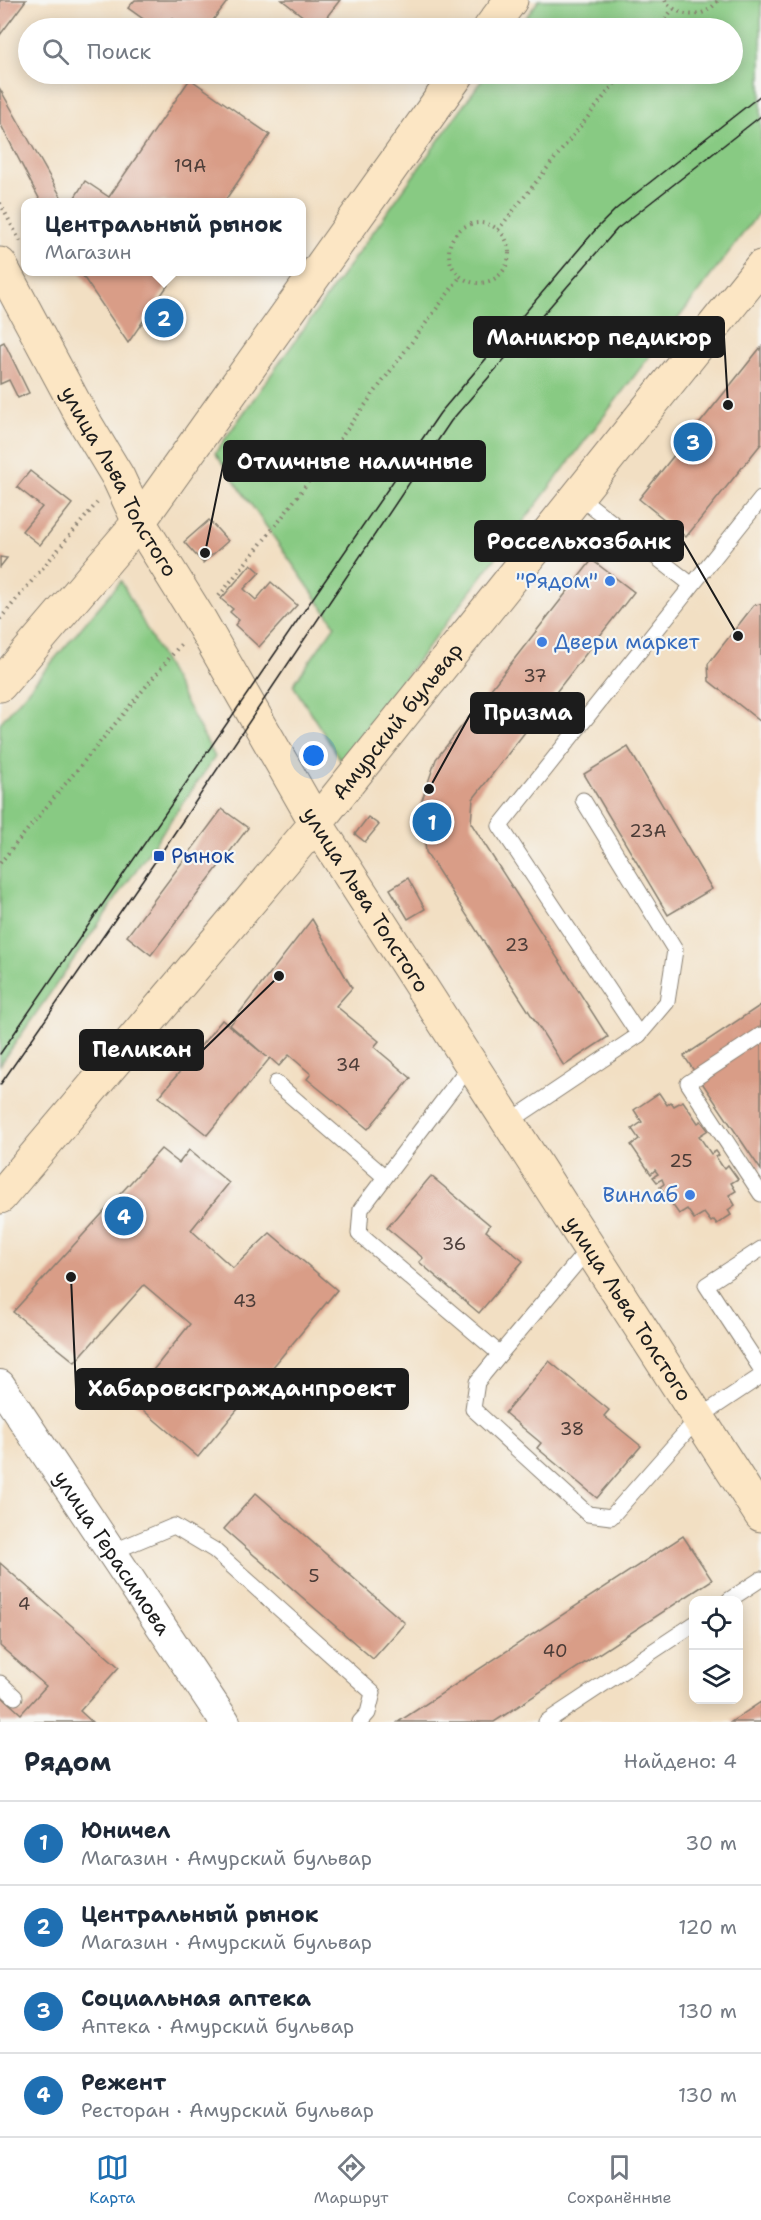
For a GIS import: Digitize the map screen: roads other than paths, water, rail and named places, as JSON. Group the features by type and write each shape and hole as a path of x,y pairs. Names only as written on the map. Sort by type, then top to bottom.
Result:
{"street":[{"path":"498,18 511,0"},
{"path":"0,685 139,522 451,84"},
{"name":"улица Льва Толстого","path":"10,254 83,419 118,477 139,522 200,620 316,823 761,1515"},
{"name":"Амурский бульвар","path":"0,1197 316,823 761,267"},
{"name":"улица Герасимова","path":"0,1385 225,1722"}],"lane":[{"path":"578,496 692,585"},
{"path":"639,1035 500,826 761,500"},
{"path":"509,1122 639,1035 666,1002 675,950 583,800"},
{"path":"761,1035 688,1083 761,1194"},
{"path":"471,1064 361,1209 358,1234 500,1354"},
{"path":"276,1083 385,1177"},
{"path":"589,1248 477,1382 473,1409 588,1514 611,1517 698,1418 761,1376"},
{"path":"761,1249 706,1285 761,1369"},
{"path":"112,1552 174,1526 214,1550 372,1693 368,1713 360,1722"},
{"path":"735,1596 761,1579"},
{"path":"546,1722 689,1627"},
{"path":"0,1683 15,1697"}],"tram line":[{"path":"0,1054 440,413 597,228 616,209 761,95"},
{"path":"0,1085 159,856 451,421 617,229 761,116"}],"place":[{"name":"Центральный рынок","path":"164,318"},
{"name":"Маникюр педикюр","path":"728,405"},
{"name":"Социальная аптека","path":"693,442"},
{"name":"Отличные наличные","path":"205,553"},
{"name":"\"Рядом\"","path":"610,581"},
{"name":"Россельхозбанк","path":"738,636"},
{"name":"Двери маркет","path":"542,642"},
{"name":"Призма","path":"429,789"},
{"name":"Юничел","path":"432,822"},
{"name":"Рынок","path":"159,856"},
{"name":"Пеликан","path":"279,976"},
{"name":"Винлаб","path":"690,1195"},
{"name":"Режент","path":"124,1216"},
{"name":"Хабаровскгражданпроект","path":"71,1277"}]}
